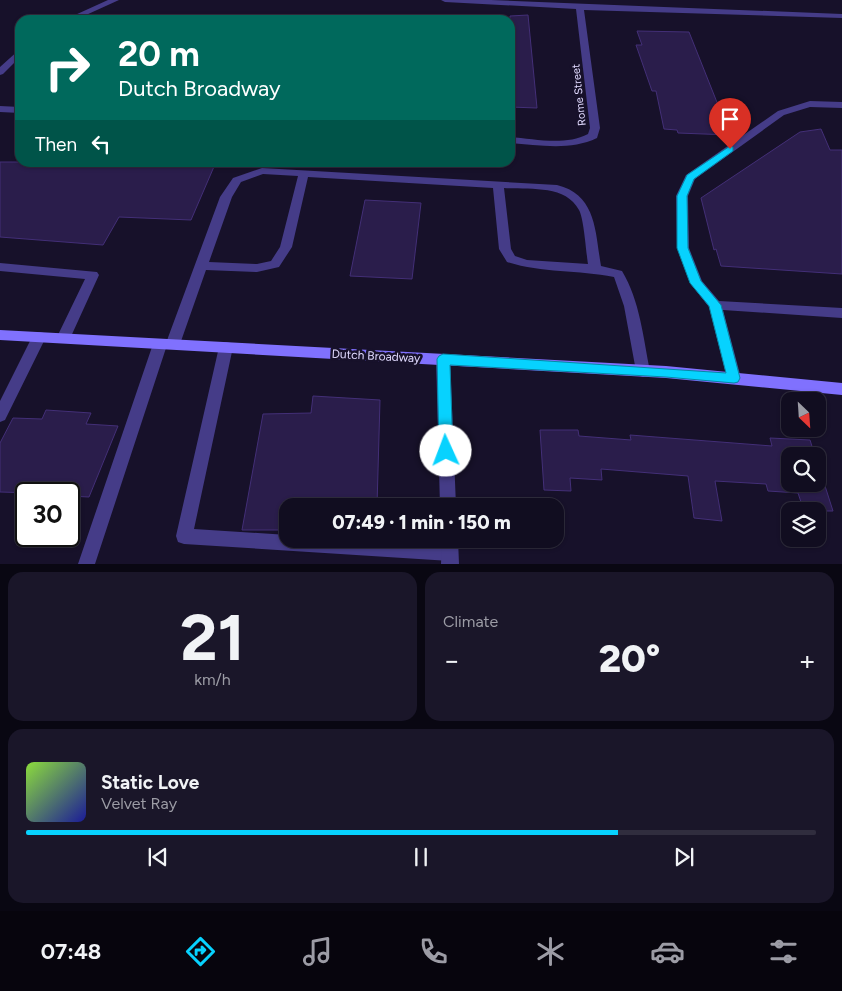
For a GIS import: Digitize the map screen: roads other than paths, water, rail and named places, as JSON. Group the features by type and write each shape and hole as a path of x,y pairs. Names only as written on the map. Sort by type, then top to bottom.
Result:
{"main road":[{"name":"Dutch Broadway","path":"0,335 643,371 842,389"}],"street":[{"path":"80,15 115,0"},
{"path":"445,0 505,1 580,7 842,16"},
{"name":"Rome Street","path":"515,140 584,142 594,136 595,128 580,7"},
{"path":"0,72 15,57"},
{"path":"734,378 715,305 696,283 683,248 682,196 690,177 762,126 795,106 818,102 842,105"},
{"path":"0,109 15,110"},
{"path":"86,564 167,344 201,266 226,197 237,180 262,171 556,188 570,193 585,210 595,269"},
{"path":"201,266 257,268 275,264 286,247 304,173"},
{"path":"498,184 505,249 511,259 527,264 595,269 618,274 623,280 643,371"},
{"path":"0,267 93,275 63,339"},
{"path":"715,305 842,313"},
{"path":"0,416 40,337"},
{"path":"226,347 184,536 450,552"},
{"path":"443,359 448,498"}]}
